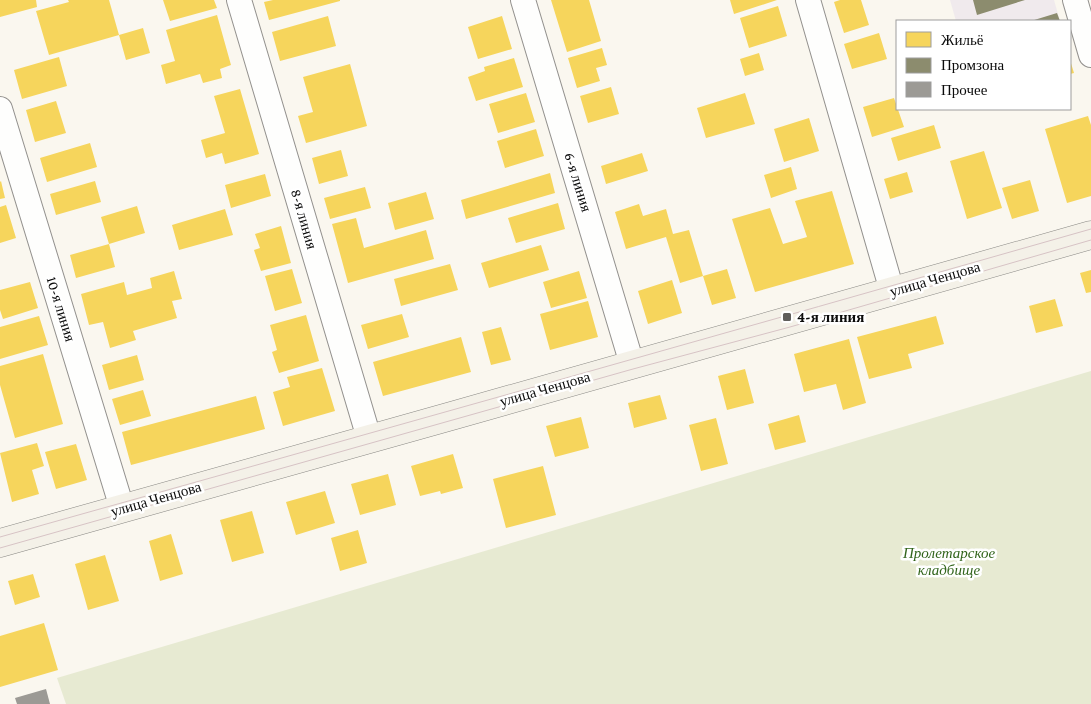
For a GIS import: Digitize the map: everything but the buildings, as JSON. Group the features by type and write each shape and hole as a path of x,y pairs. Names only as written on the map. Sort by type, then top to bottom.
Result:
{"street":[{"name":"8-я линия","path":"239,0 369,438"},
{"name":"6-я линия","path":"523,0 632,364"},
{"path":"808,0 892,291"},
{"path":"1075,0 1091,55"},
{"name":"10-я линия","path":"0,110 122,508"},
{"name":"улица Ченцова","path":"0,543 1091,235"}],"shaded area":[{"path":"950,0 1054,0 1060,20 956,20"}],"green space":[{"name":"Пролетарское кладбище","path":"1091,371 1091,704 66,704 57,678"}],"tram line":[{"path":"0,537 1091,229"},
{"path":"0,548 633,369 790,327 1091,240"}],"place":[{"name":"4-я линия","path":"787,317"}]}
